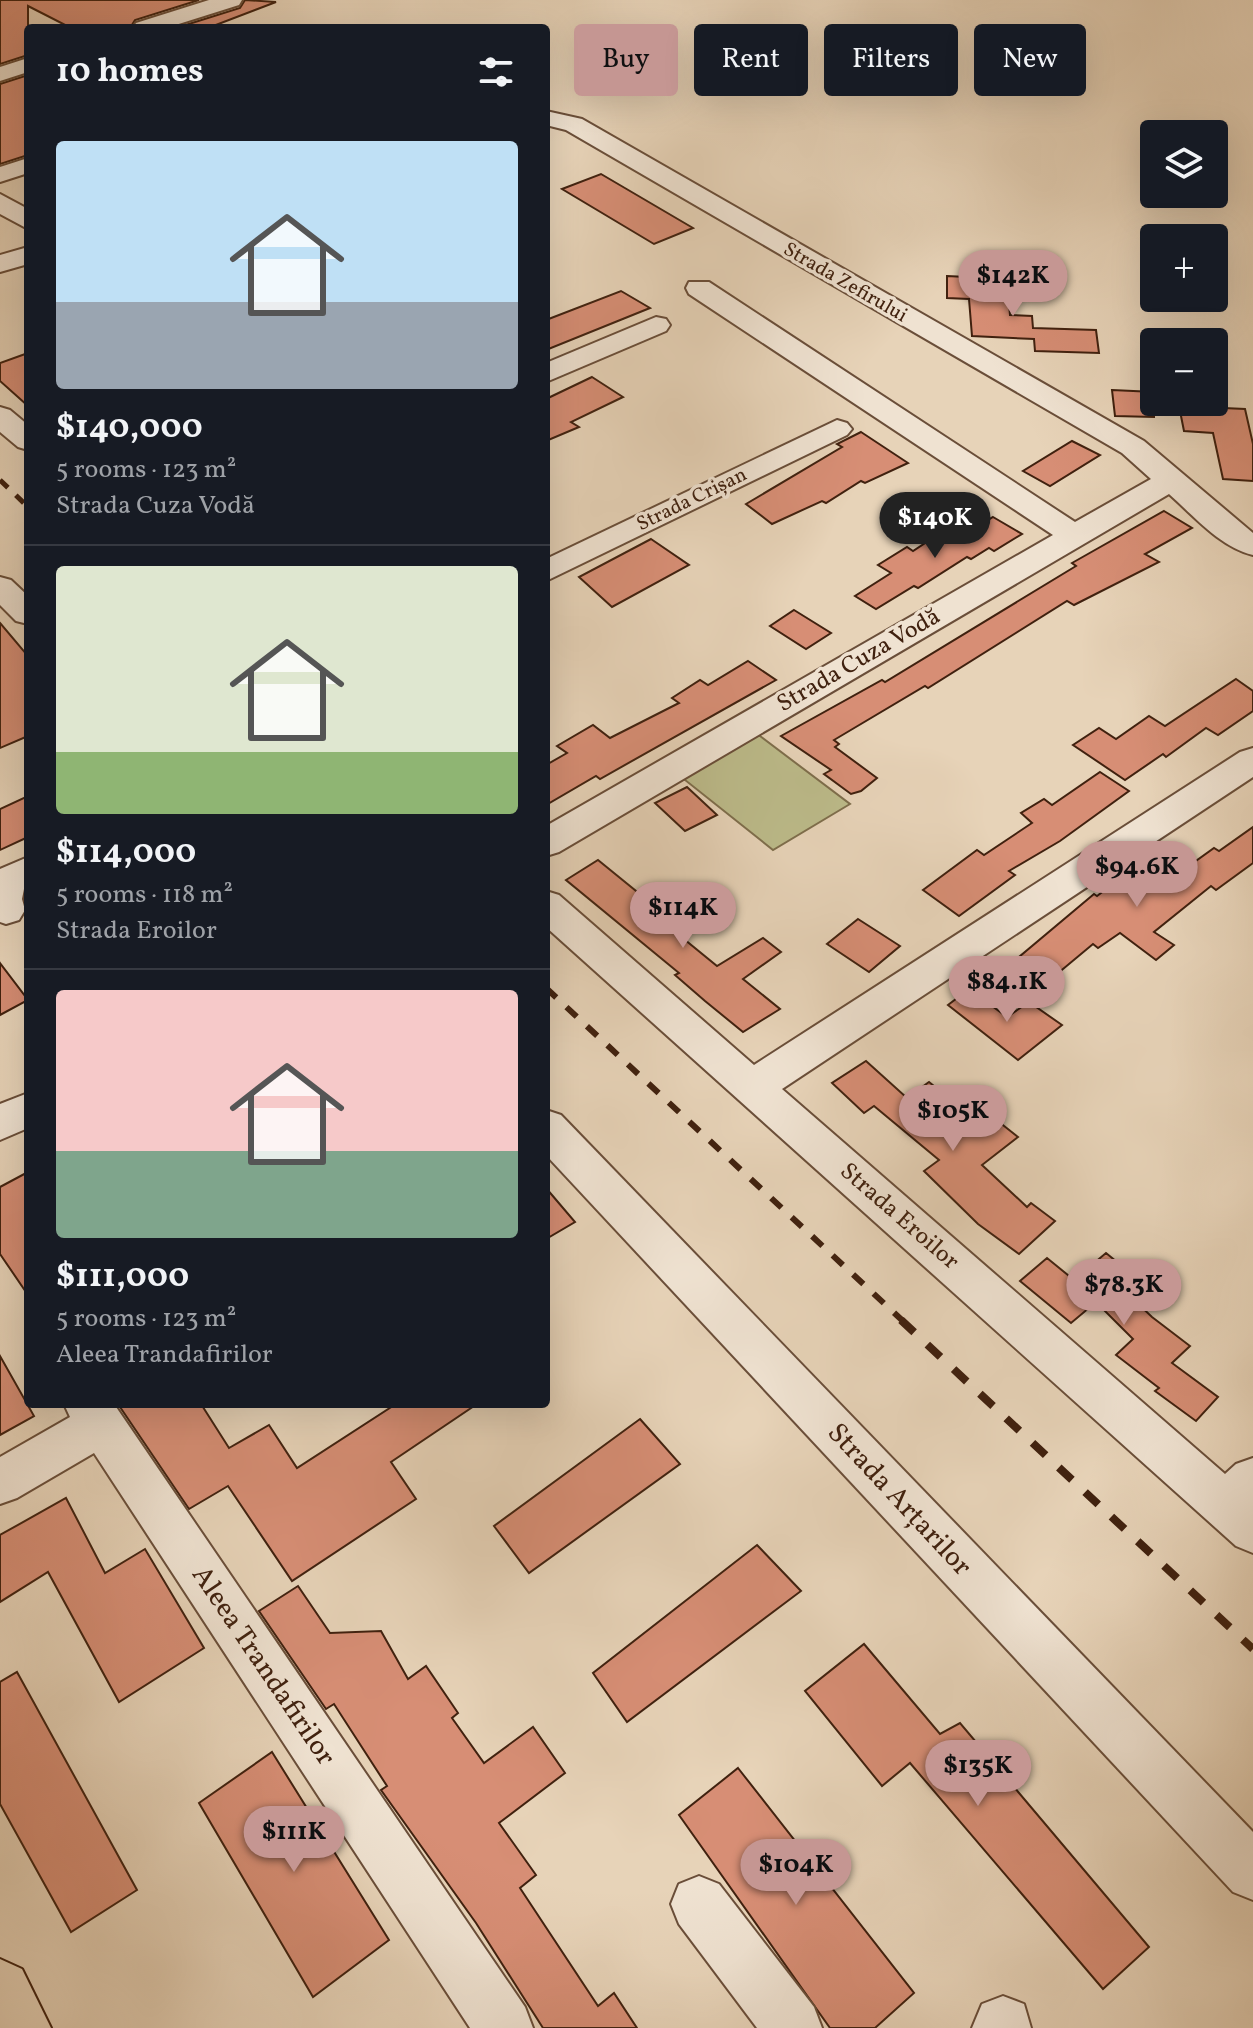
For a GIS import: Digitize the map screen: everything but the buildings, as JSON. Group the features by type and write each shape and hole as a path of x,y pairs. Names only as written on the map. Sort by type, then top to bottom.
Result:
{"main road":[{"path":"0,1991 19,2028"}],"street":[{"path":"156,24 231,0"},
{"path":"0,74 24,66"},
{"name":"Strada Zefirului","path":"550,119 574,124 1133,447 1230,532 1253,546"},
{"path":"0,175 24,166"},
{"path":"0,202 24,218"},
{"path":"0,264 24,256"},
{"path":"699,288 1075,536"},
{"path":"550,371 656,325"},
{"path":"11,416 24,435"},
{"name":"Strada Crișan","path":"550,569 837,429"},
{"name":"Strada Cuza Vodă","path":"550,841 1173,479"},
{"path":"0,587 24,610"},
{"path":"752,1087 1253,760"},
{"path":"6,910 3,899 7,882 24,872"},
{"name":"Strada Eroilor","path":"550,909 752,1087 1244,1505"},
{"path":"0,1123 24,1111"},
{"name":"Strada Arțarilor","path":"550,1131 1253,1872"},
{"name":"Aleea Trandafirilor","path":"0,1482 95,1414 504,2028"},
{"path":"699,1904 793,2028"}],"shaded area":[{"path":"756,733 850,804 773,850 680,776"}],"railway":[{"path":"0,480 24,503"},
{"path":"550,992 904,1322"},
{"path":"901,1320 1253,1649"}]}
